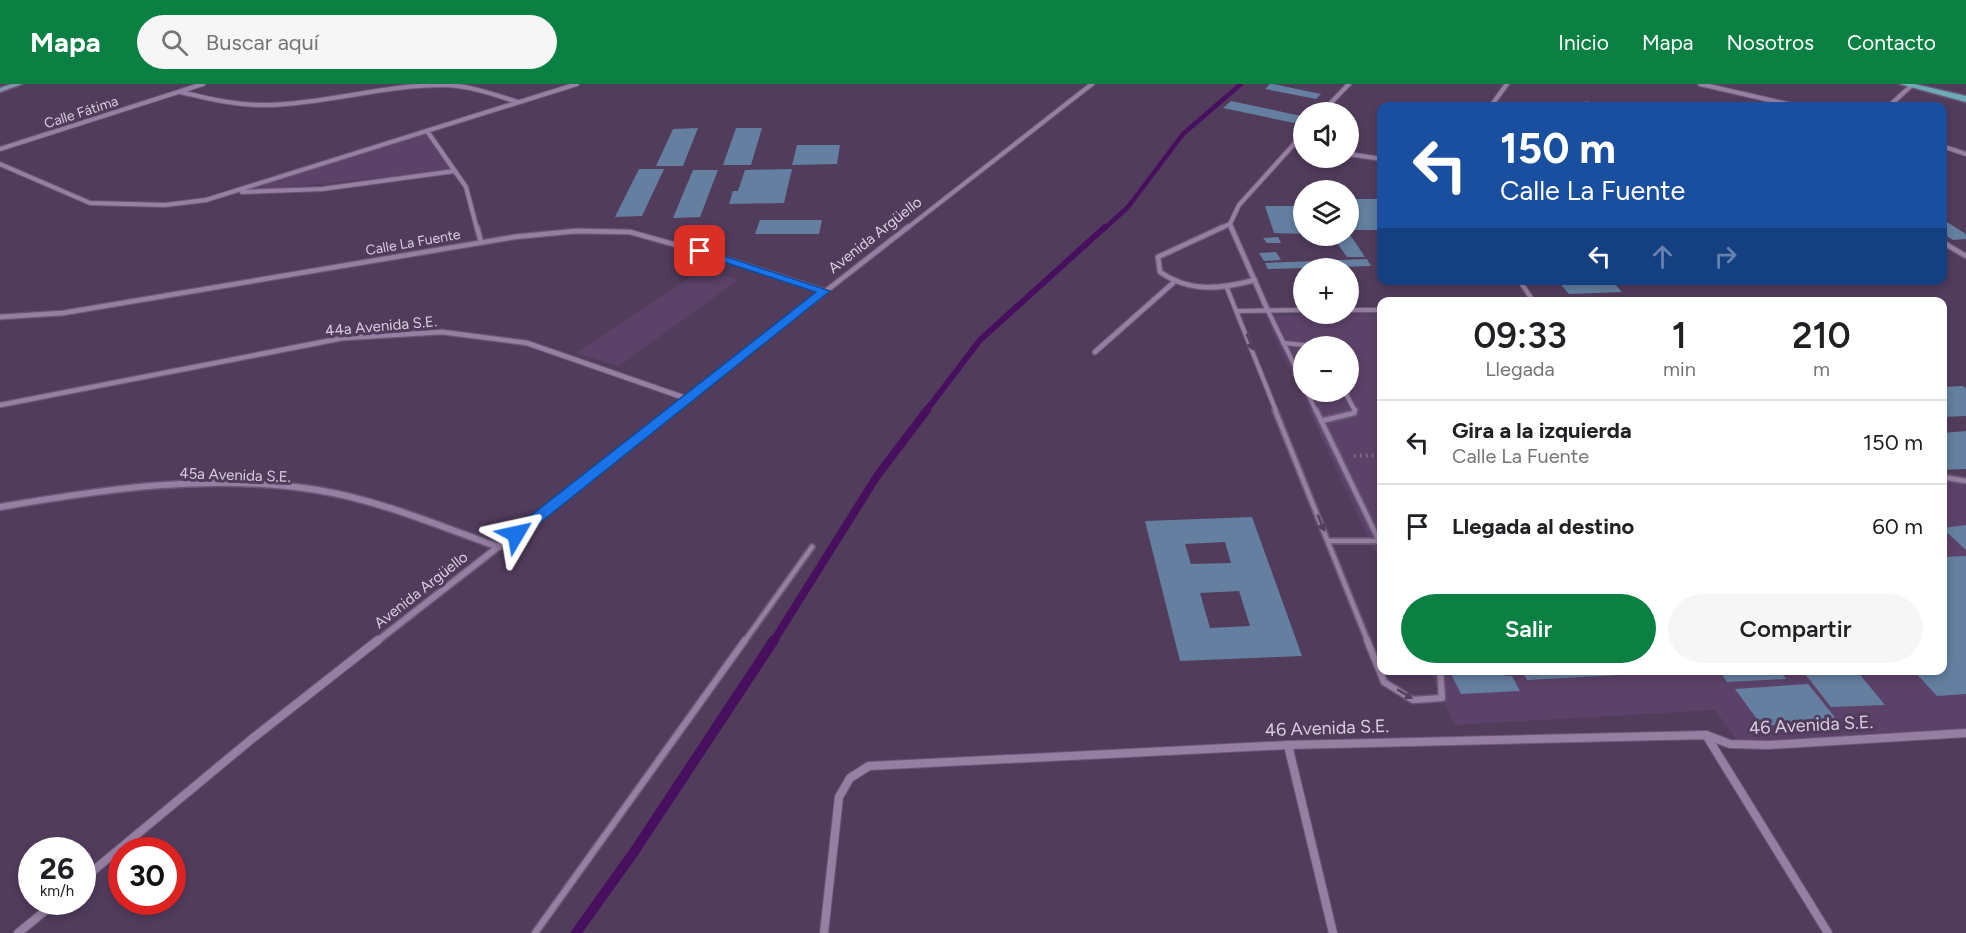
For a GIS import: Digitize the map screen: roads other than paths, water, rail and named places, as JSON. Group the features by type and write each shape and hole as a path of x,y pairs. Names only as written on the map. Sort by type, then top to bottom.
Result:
{"main road":[{"path":"1936,84 1966,91"},
{"path":"1908,85 1966,99"}],"street":[{"path":"0,90 19,84"},
{"name":"Calle Fátima","path":"0,149 203,84"},
{"path":"0,164 90,202 165,205 235,192 577,84"},
{"name":"Avenida Argüello","path":"96,868 253,738 1092,84"},
{"path":"1332,102 1349,84"},
{"path":"1494,102 1507,84"},
{"path":"1700,84 1777,102"},
{"path":"180,92 233,104 272,105 393,88 446,85 467,87 519,102"},
{"path":"1893,102 1908,85"},
{"path":"427,131 466,187 482,242"},
{"path":"1255,280 1227,288 1173,284 1160,272 1158,257 1230,224 1239,205 1293,144"},
{"path":"1947,148 1966,154"},
{"path":"1359,156 1377,158"},
{"path":"235,192 292,194 337,190 455,171"},
{"path":"1230,224 1268,311"},
{"name":"Calle La Fuente","path":"0,317 63,313 482,242 576,231 630,232 723,258 824,291"},
{"path":"1947,245 1966,256"},
{"path":"1095,352 1173,284"},
{"name":"44a Avenida S.E.","path":"0,405 343,338 442,332 527,343 688,399"},
{"name":"45a Avenida S.E.","path":"0,507 63,495 183,484 276,485 360,500 498,547"},
{"name":"46 Avenida S.E.","path":"824,933 839,797 850,778 869,766 1288,745 1706,735 1730,744 1768,745 1966,733"},
{"path":"1706,735 1828,933"},
{"path":"1288,745 1333,933"},
{"path":"18,933 40,915"}],"lane":[{"path":"1227,288 1377,664"},
{"path":"1238,311 1293,310"},
{"path":"1359,310 1377,310"},
{"path":"1268,311 1293,363"},
{"path":"1283,343 1293,344"},
{"path":"1312,402 1377,538"},
{"path":"1321,421 1354,413 1355,410 1351,402"},
{"path":"1947,478 1966,481"},
{"path":"1329,541 1377,544"},
{"path":"535,933 812,547"},
{"path":"1381,675 1384,682 1413,700 1442,698 1440,675"}],"waterway":[{"path":"1104,229 1128,207 1183,134 1241,84"},
{"path":"926,411 980,340 1105,227"},
{"path":"773,642 877,476 927,410"},
{"path":"576,933 634,852 774,640"}]}
